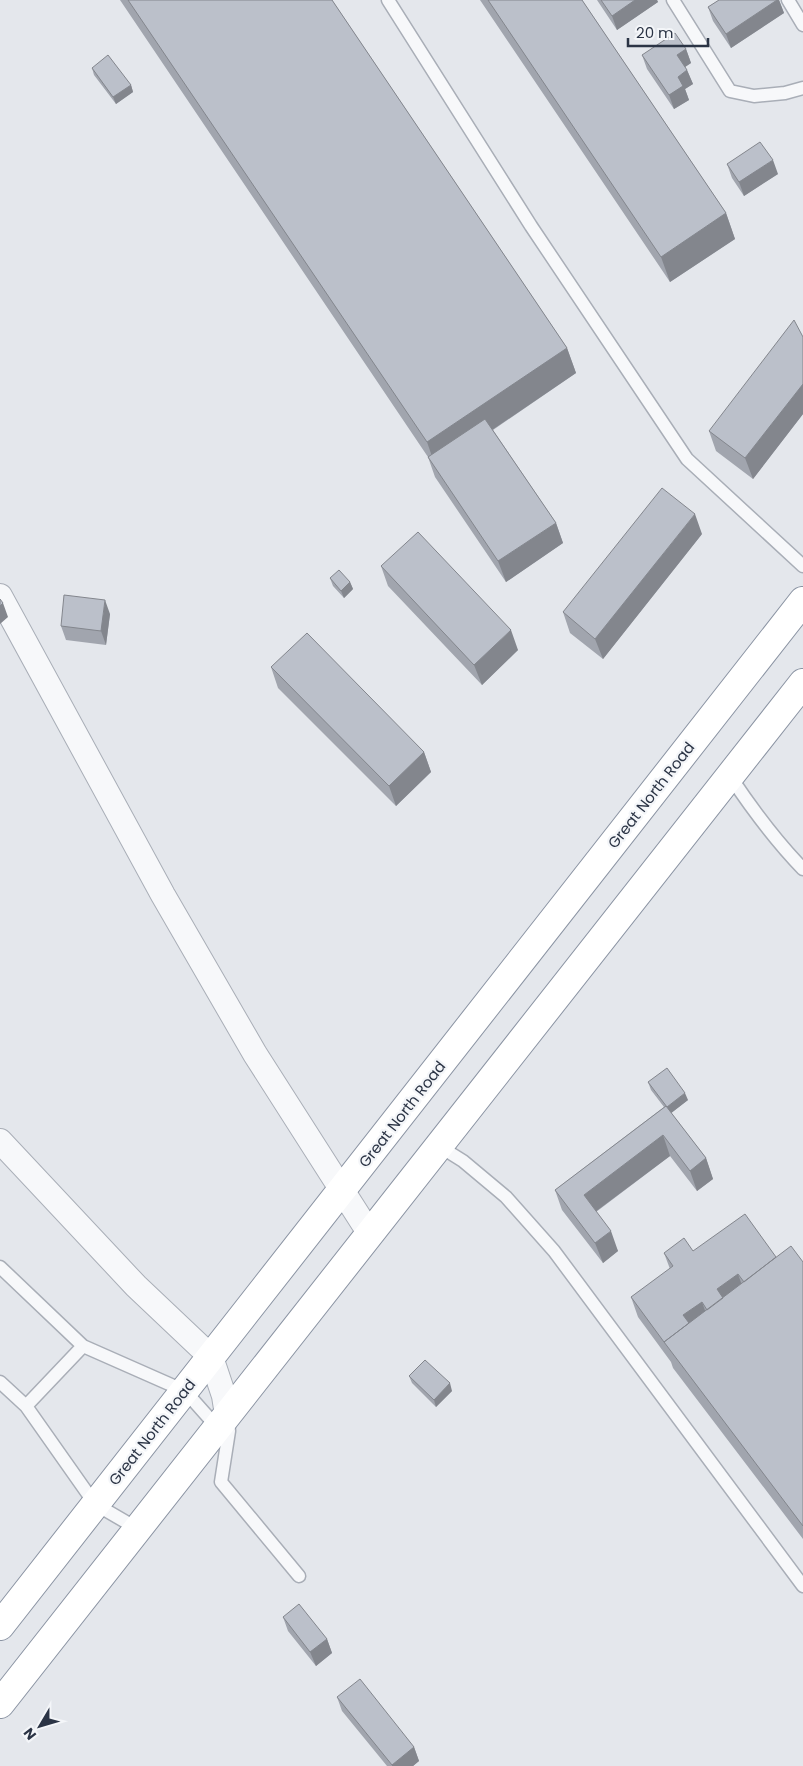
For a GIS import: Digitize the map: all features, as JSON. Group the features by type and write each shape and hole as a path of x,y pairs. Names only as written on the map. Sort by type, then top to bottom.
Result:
{"highway":[{"name":"Great North Road","path":"0,1626 803,601"},
{"path":"0,1704 803,682"}],"street":[{"path":"0,596 163,895 255,1054 370,1234"},
{"path":"0,1141 136,1286 211,1357 224,1396 222,1421"}],"lane":[{"path":"388,0 531,226 687,459 803,566"},
{"path":"673,0 730,91 754,96 785,93 803,88"},
{"path":"788,0 803,25"},
{"path":"730,776 782,848 803,868"},
{"path":"439,1146 463,1161 506,1197 554,1251 803,1586"},
{"path":"0,1267 83,1346 185,1391 222,1421 230,1432 221,1482 299,1576"},
{"path":"26,1406 83,1346"},
{"path":"0,1382 26,1406 95,1504 138,1528"}],"building":[{"path":"128,0 332,0 567,348 427,442"},
{"path":"488,0 582,0 726,213 661,257"},
{"path":"601,0 635,0 612,16"},
{"path":"719,0 777,0 726,34 708,7"},
{"path":"675,33 686,49 677,55 687,70 678,77 683,86 669,95 642,55"},
{"path":"108,55 131,85 113,97 92,68"},
{"path":"760,142 773,160 739,182 727,164"},
{"path":"794,320 803,337 803,384 745,458 709,431"},
{"path":"485,419 556,523 498,561 428,457"},
{"path":"662,488 695,514 595,639 563,612"},
{"path":"418,532 511,630 474,665 381,566"},
{"path":"339,570 350,582 341,591 330,578"},
{"path":"64,595 105,600 101,631 61,626"},
{"path":"307,633 424,752 389,786 271,667"},
{"path":"667,1068 685,1093 667,1107 648,1082"},
{"path":"666,1106 706,1158 690,1171 663,1135 584,1195 611,1231 595,1243 555,1190"},
{"path":"745,1214 776,1257 744,1282 738,1274 717,1289 723,1298 707,1310 702,1302 683,1315 689,1323 664,1342 631,1297 673,1266 664,1253 684,1238 693,1251"},
{"path":"791,1246 803,1262 803,1526 664,1342"},
{"path":"425,1360 450,1383 434,1400 409,1376"},
{"path":"299,1604 327,1639 310,1652 283,1617"},
{"path":"360,1679 414,1747 392,1765 337,1697"}]}
